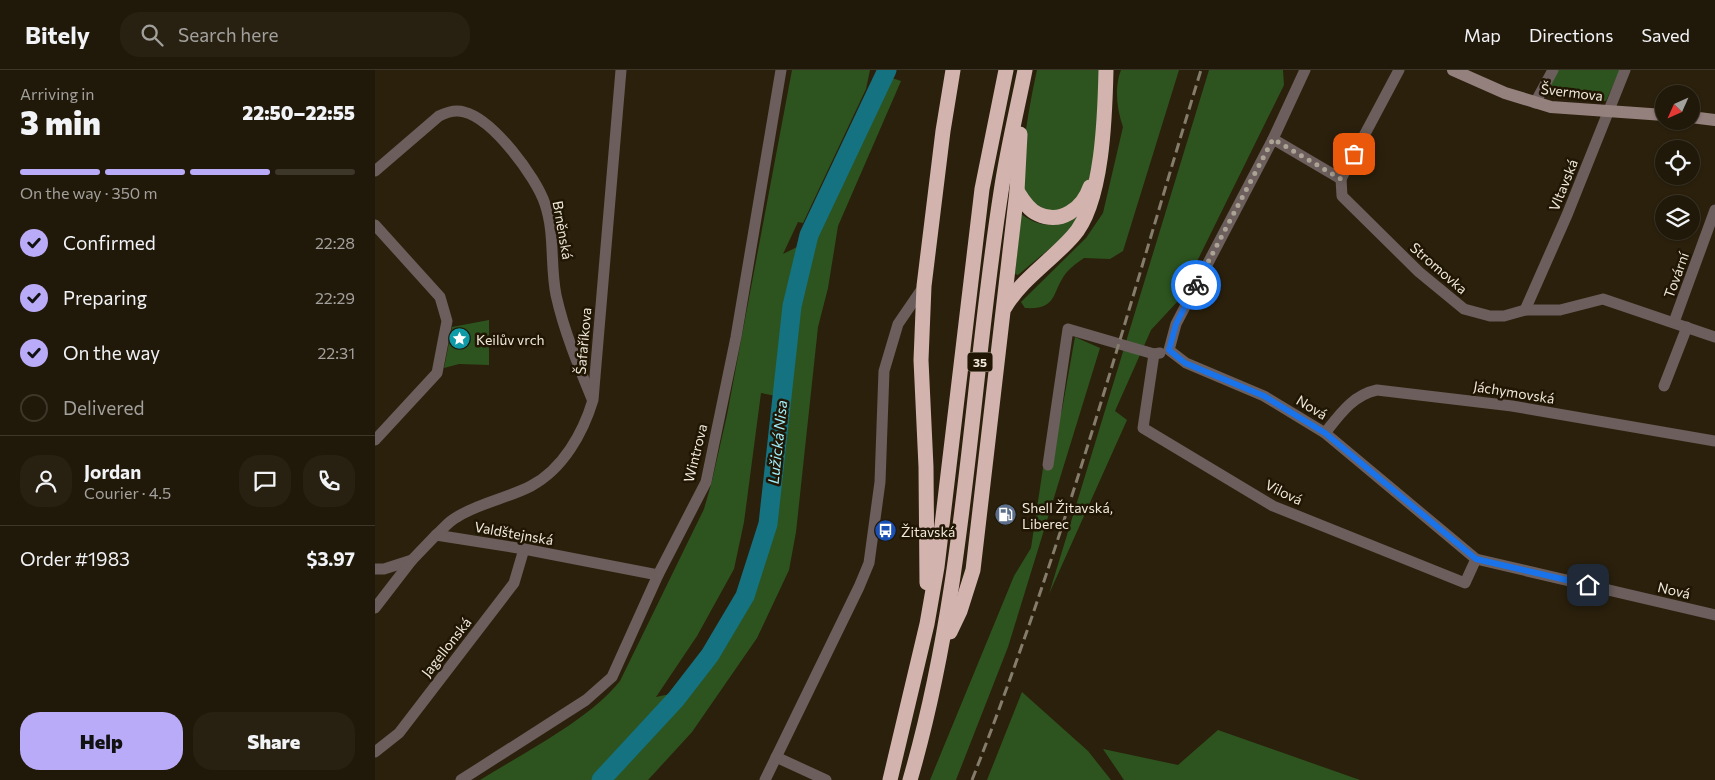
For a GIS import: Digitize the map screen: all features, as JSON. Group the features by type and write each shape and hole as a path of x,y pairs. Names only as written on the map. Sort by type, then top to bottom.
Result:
{"highway":[{"path":"927,624 926,467 921,360 924,286 943,130 953,70"},
{"name":"35","path":"892,774 927,624 945,499 982,189 1006,70"},
{"path":"1003,311 1013,295 1075,234 1090,208 1099,170 1107,72"},
{"path":"942,649 960,611 973,570 1017,191 1025,73"},
{"name":"35","path":"910,778 942,649 965,503 1001,191 1025,73"},
{"path":"1017,191 1026,205 1037,214 1058,217 1070,213 1079,206 1099,170"}],"street":[{"name":"Šafaříkova","path":"436,535 456,517 533,485 553,469 578,438 585,425 593,400 621,70"},
{"name":"Wintrova","path":"461,780 586,700 611,677 658,575 706,482 736,337 781,70"},
{"path":"1048,465 1068,329 1154,354 1169,350 1176,324 1273,139 1305,70"},
{"path":"1273,139 1341,179 1399,70"},
{"name":"Švermova","path":"1453,70 1535,103 1569,109 1655,115"},
{"path":"1535,103 1553,70"},
{"name":"Vltavská","path":"1525,310 1567,215 1625,70"},
{"name":"Brněnská","path":"375,170 439,116 448,111 465,112 474,116 502,139 534,178 546,205 554,251 556,293 569,343 593,400"},
{"path":"1700,118 1715,120"},
{"name":"Stromovka","path":"1341,179 1342,196 1419,272 1464,309 1490,316 1504,316 1525,310 1560,310 1603,299 1715,337"},
{"name":"Tovární","path":"1674,322 1715,210"},
{"path":"375,225 440,297 447,321 442,355 433,379 375,440"},
{"path":"765,780 869,563 880,482 885,371 898,324 924,286"},
{"path":"1664,386 1687,327"},
{"name":"Nová","path":"1169,350 1185,363 1264,396 1325,433 1476,559 1715,615"},
{"name":"Vilová","path":"1154,354 1143,428 1273,506 1465,583 1476,559"},
{"name":"Jáchymovská","path":"1325,433 1343,409 1358,397 1377,390 1512,406 1715,441"},
{"name":"Valdštejnská","path":"436,535 523,549 658,575"},
{"path":"375,608 412,560 436,535"},
{"name":"Jagellonská","path":"375,752 399,733 514,583 523,549"},
{"path":"375,570 412,560"},
{"path":"776,757 826,780"}],"green space":[{"path":"792,70 870,70 866,89 803,223 798,222 783,254 813,239 843,170 889,77 901,81 838,226 828,288 818,327 796,532 789,570 757,638 692,732 648,780 480,780 555,735 591,709 620,681 704,509 727,415","holes":["761,393 786,398 779,498 767,552 751,593 730,633 694,689 656,697 697,636 734,569 744,522"]},
{"path":"1037,70 1099,70 1097,132 1089,180 1084,190 1074,202 1065,208 1055,210 1044,209 1031,202 1023,188 1022,173 1025,136"},
{"path":"1121,70 1179,70 1123,251 1110,259 1084,258 1066,273 1049,303 1036,308 1025,308 1021,302 1086,238 1103,213 1123,127 1117,98"},
{"path":"1209,70 1283,70 1284,85 1177,302 1151,330 1115,411 1127,420 1049,594"},
{"path":"1558,70 1620,70 1606,101 1545,96"},
{"path":"1021,214 1035,222 1049,225 1070,221 1077,217 1079,219 1061,239 1018,275 1015,274"},
{"path":"489,320 489,365 459,364 444,368 452,327"},
{"path":"1075,337 1100,348 1008,647 956,780 930,780 1014,576 1031,548 1043,468 1062,410"},
{"path":"1022,692 1088,751 1111,780 987,780"},
{"path":"1218,730 1360,780 1124,780 1103,749 1178,765"}],"waterway":[{"name":"Lužická Nisa","path":"601,780 676,699 710,655 745,596 768,524 792,306 809,235 887,70"}],"railway":[{"path":"972,780 1005,693 1065,517 1201,70"}],"way so far":[{"path":"1196,285 1273,139 1341,179 1354,154"}],"place":[{"name":"Keilův vrch","path":"460,339"},
{"name":"Shell Žitavská, Liberec","path":"1006,515"},
{"name":"Žitavská","path":"885,531"}],"route":[{"path":"1196,285 1176,324 1169,350 1185,363 1264,396 1325,433 1476,559 1588,585"}]}
